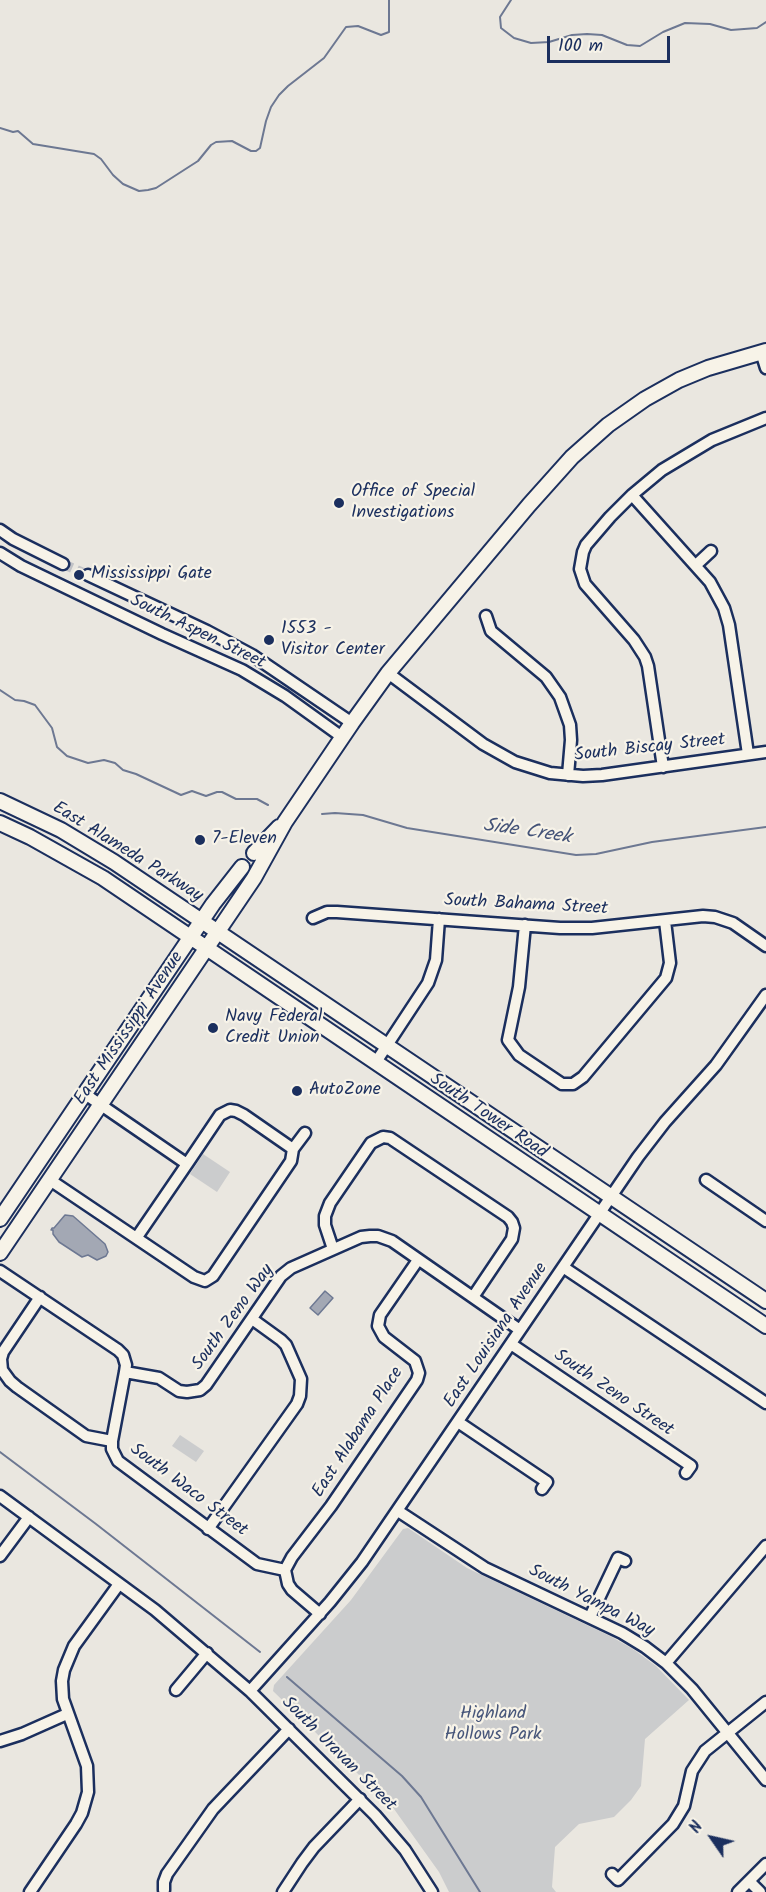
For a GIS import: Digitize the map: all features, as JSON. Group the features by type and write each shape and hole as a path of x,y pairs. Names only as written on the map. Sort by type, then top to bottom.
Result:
{"main road":[{"name":"East Mississippi Avenue","path":"0,1253 218,932 264,862 285,822 342,737 388,673 554,476 591,439 627,411 679,380 718,364 764,351"},
{"name":"East Alameda Parkway","path":"0,801 83,842 202,921"},
{"name":"East Mississippi Avenue","path":"254,853 285,822"},
{"name":"East Alameda Parkway","path":"4,825 92,871 191,938"},
{"path":"4,825 29,828 68,849 83,842"},
{"name":"East Mississippi Avenue","path":"0,1219 202,921 242,867"},
{"name":"South Tower Road","path":"202,921 766,1301"},
{"name":"South Tower Road","path":"191,938 766,1326"}],"street":[{"path":"764,351 766,368"},
{"path":"663,766 645,657 634,640 585,584 580,569 580,559 586,544 610,517 662,470 730,431 766,418"},
{"path":"632,495 696,565 717,592 729,624 748,754"},
{"path":"0,530 63,564"},
{"path":"696,565 711,551"},
{"name":"South Aspen Street","path":"0,553 21,566 258,679 342,737"},
{"name":"South Aspen Street","path":"88,575 220,638 266,663 352,723"},
{"path":"486,616 486,622 491,631 546,677 560,697 570,725 568,775"},
{"path":"186,645 195,626"},
{"path":"211,656 220,638"},
{"name":"South Biscay Street","path":"388,673 498,754 532,768 568,775 602,775 766,752"},
{"name":"East Mississippi Avenue","path":"242,867 254,853"},
{"name":"South Bahama Street","path":"313,918 327,912 337,912 592,928 703,916 733,923 766,946"},
{"path":"376,1062 428,983 436,960 439,919"},
{"path":"525,925 519,987 507,1040 519,1054 562,1084 573,1084 584,1077 666,978 670,963 665,921"},
{"name":"East Louisiana Avenue","path":"250,1691 320,1614 362,1562 656,1131 722,1058 766,995"},
{"path":"85,1094 187,1164"},
{"path":"137,1238 220,1115 230,1110 236,1111 293,1149"},
{"path":"50,1180 194,1277 205,1281 213,1276 291,1161 293,1149 305,1133"},
{"path":"333,1249 325,1225 325,1216 330,1203 371,1143 383,1137 390,1138 508,1217 512,1222 514,1228 512,1239 473,1297"},
{"path":"706,1179 766,1221"},
{"name":"South Zeno Way","path":"125,1372 159,1378 187,1392 200,1390 206,1385 281,1276 291,1268 361,1237 378,1236 392,1241 520,1330"},
{"name":"East Alabama Place","path":"285,1570 417,1380 419,1373 416,1361 384,1337 378,1326 381,1315 418,1260"},
{"path":"563,1266 766,1403"},
{"path":"0,1271 118,1350 125,1361 125,1372"},
{"path":"39,1297 3,1352 2,1371 17,1387 86,1436 112,1442"},
{"path":"208,1528 297,1404 300,1396 301,1379 286,1345 252,1319"},
{"name":"South Zeno Street","path":"511,1344 691,1466 686,1473"},
{"name":"South Waco Street","path":"125,1372 112,1442 115,1456 122,1465 257,1564 285,1570"},
{"path":"458,1422 547,1482 542,1489"},
{"name":"South Uravan Street","path":"0,1496 120,1584 207,1653 250,1691 375,1815 405,1850 432,1892"},
{"name":"South Yampa Way","path":"398,1511 485,1568 634,1640 666,1663 692,1689 766,1780"},
{"path":"0,1556 29,1517"},
{"path":"666,1663 766,1546"},
{"path":"590,1617 618,1558 625,1561"},
{"path":"285,1570 292,1590 320,1614"},
{"path":"30,1892 76,1824 86,1800 87,1766 67,1714 62,1693 67,1659 120,1584"},
{"path":"176,1690 207,1653"},
{"path":"612,1874 618,1880 673,1824 684,1806 689,1779 697,1760 705,1751 766,1702"},
{"path":"0,1741 67,1714"},
{"path":"164,1890 167,1874 213,1809 289,1729"},
{"path":"283,1892 314,1847 360,1799"},
{"path":"738,1892 766,1864"},
{"path":"749,1881 760,1892"}],"green space":[{"path":"203,1154 230,1172 217,1192 190,1174"},
{"path":"180,1435 204,1451 196,1462 172,1446"},
{"name":"Highland Hollows Park","path":"408,1528 467,1568 633,1649 656,1666 689,1700 645,1739 641,1786 631,1800 614,1817 579,1824 555,1847 552,1887 556,1892 449,1892 439,1872 394,1809 273,1691 274,1685 351,1600 403,1529"}],"shaded area":[{"path":"65,1215 73,1216 105,1244 108,1252 106,1256 97,1260 88,1255 82,1257 59,1242 51,1230"},
{"path":"325,1291 333,1298 318,1315 310,1308"}],"waterway":[{"path":"0,128 13,132 18,131 33,144 94,154 123,184 139,191 156,188 198,161 216,142 232,141 251,151 260,148 271,107 279,95 324,58 346,27 358,26 381,35 389,32 389,0"},
{"path":"511,0 500,17 501,28 514,38 531,43 549,42 572,35 587,34 602,35 627,45 640,46 663,32 685,23 710,24 731,30 757,28 766,22"},
{"name":"Side Creek","path":"0,690 15,700 35,705 52,728 57,747 67,756 88,763 104,760 115,763 123,770 181,795 192,791 206,796 222,792 236,799 257,799 268,805"},
{"name":"Side Creek","path":"322,814 363,815 407,828 576,855 596,854 652,842 766,827"},
{"path":"0,1452 260,1652"},
{"path":"287,1677 402,1776 421,1797 480,1892"}],"tunnel":[{"path":"63,564 88,575"}],"place":[{"name":"Office of Special Investigations","path":"339,503"},
{"name":"Mississippi Gate","path":"79,575"},
{"name":"1553 - Visitor Center","path":"269,640"},
{"name":"7-Eleven","path":"200,840"},
{"name":"Navy Federal Credit Union","path":"213,1028"},
{"name":"AutoZone","path":"297,1091"}]}
